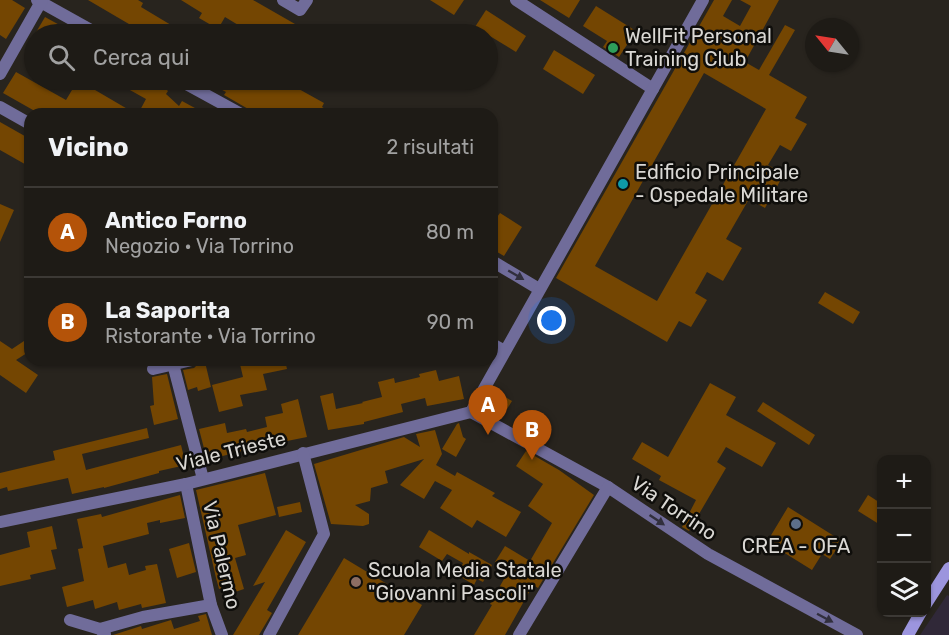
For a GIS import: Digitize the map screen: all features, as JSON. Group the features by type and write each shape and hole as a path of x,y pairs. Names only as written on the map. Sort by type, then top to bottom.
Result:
{"main road":[{"path":"931,598 947,576"},
{"path":"908,635 918,617"}],"street":[{"path":"283,0 304,5"},
{"path":"516,0 653,89"},
{"path":"498,362 703,0"},
{"path":"27,24 40,1 80,24"},
{"path":"0,74 24,30"},
{"path":"197,90 230,108"},
{"path":"0,107 24,121"},
{"path":"498,265 539,289"},
{"path":"498,348 504,351"},
{"path":"153,369 165,366"},
{"path":"174,366 203,479"},
{"path":"471,412 496,366"},
{"name":"Viale Trieste","path":"0,522 186,484 471,412"},
{"name":"Via Torrino","path":"471,412 608,487 708,555 856,635"},
{"path":"269,635 324,534 303,453"},
{"name":"Via Palermo","path":"186,484 211,605 222,635"},
{"path":"519,635 608,487"},
{"path":"70,620 103,632 143,616 211,605"}],"shaded area":[{"path":"947,595 949,596 949,635 920,635"}],"building":[{"path":"0,0 12,0 25,8 6,39 0,35"},
{"path":"88,0 138,0 143,3 141,7 169,24 129,24"},
{"path":"181,0 253,0 295,24 237,24 225,17 221,24 209,24 199,18 202,13"},
{"path":"430,0 464,0 454,15"},
{"path":"540,0 580,0 569,18"},
{"name":"Edificio Principale - Ospedale Militare","path":"714,0 732,0 723,16 740,26 751,6 740,0 779,0 745,62 759,70 785,25 795,30 769,75 807,97 795,118 807,124 791,151 780,145 768,165 784,174 765,208 749,199 726,239 742,248 723,281 707,272 695,293 707,300 691,327 679,321 667,342 556,278","holes":["704,73 766,109 657,301 595,266"]},
{"path":"596,6 636,31 619,57 603,47 607,41 583,26"},
{"path":"486,10 526,36 516,52 498,41 498,24 477,24"},
{"path":"45,17 58,24 41,24"},
{"path":"554,50 595,75 583,94 543,69"},
{"path":"16,72 24,76 24,90 48,90 66,100 72,90 95,90 126,108 29,108 3,93"},
{"path":"130,90 167,90 166,94 179,106 182,101 195,108 141,108 146,99"},
{"path":"222,90 301,90 324,103 324,108 247,108 224,95 226,92"},
{"path":"0,122 24,136 24,164 0,150"},
{"path":"0,204 14,210 0,242"},
{"path":"500,213 522,227 504,256 498,252 498,216"},
{"path":"825,292 860,312 853,324 818,303"},
{"path":"0,341 12,349 24,341 24,355 16,360 38,375 26,393 0,375"},
{"path":"206,366 211,387 198,391 197,387 188,390 183,370"},
{"path":"240,366 286,366 287,369 263,374 267,390 240,395 243,406 219,412 212,385 243,377"},
{"path":"436,370 439,381 459,376 464,399 427,406 425,398 401,404 403,412 364,422 364,424 328,430 320,396 333,393 336,409 363,403 382,397 378,382 394,378 395,383 420,377 419,374"},
{"path":"167,374 178,419 154,425 150,406 154,405 152,377"},
{"path":"710,383 736,397 726,415 776,443 762,467 726,447 717,462 726,468 689,531 682,527 696,500 659,480 661,476 632,459 642,442 668,457"},
{"path":"493,390 512,401 507,409 488,398"},
{"path":"298,399 307,437 207,460 199,429 225,423 227,433 246,429 247,432 267,427 265,417 283,413 281,404"},
{"path":"763,402 815,435 809,445 757,411"},
{"path":"459,423 463,437 466,439 456,457 442,449"},
{"path":"147,428 149,438 82,454 86,470 181,445 186,465 104,488 72,494 68,478 8,491 7,487 0,489 0,473 55,460 53,451"},
{"path":"435,430 442,454 436,465 455,476 457,472 495,493 492,496 521,512 506,537 477,520 472,528 440,508 452,490 435,481 424,499 400,485 424,459 385,471 388,483 371,488 370,501 355,505 369,514 369,524 363,526 331,524 314,464 404,437 420,447 416,434"},
{"path":"526,451 559,470 594,495 538,588 533,585 505,635 474,635 509,570 495,562 505,546 530,561 552,523 528,506 543,484 516,466"},
{"path":"265,473 276,515 238,525 246,555 235,558 244,589 226,595 223,588 219,589 196,490"},
{"path":"180,495 185,518 147,523 149,534 103,546 108,568 126,563 129,575 146,570 145,566 157,564 166,603 142,608 141,604 119,610 117,602 95,609 93,600 67,607 62,587 84,581 78,549 83,548 77,519 101,514 102,517"},
{"path":"868,495 877,501 877,523 858,511"},
{"path":"300,502 302,512 279,517 277,507"},
{"name":"CREA - OFA","path":"788,507 842,541 830,559 822,554 812,570 767,542"},
{"path":"52,526 57,549 51,550 56,569 30,575 31,579 0,586 0,555 30,547 27,532"},
{"path":"286,530 306,542 267,610 272,613 259,635 233,635 265,582 253,586"},
{"path":"429,530 492,565 483,582 477,579 474,585 461,577 464,572 460,570 463,563 447,554 442,561 419,547"},
{"path":"189,543 196,572 177,578 169,549"},
{"name":"Scuola Media Statale \"Giovanni Pascoli\"","path":"344,558 422,605 404,635 298,635"},
{"path":"206,614 212,635 113,635 171,620 174,629 200,621 198,616"}],"place":[{"name":"WellFit Personal Training Club","path":"613,48"},
{"name":"Edificio Principale - Ospedale Militare","path":"623,184"},
{"name":"Antico Forno","path":"488,435"},
{"name":"La Saporita","path":"532,460"},
{"name":"CREA - OFA","path":"796,524"},
{"name":"Scuola Media Statale \"Giovanni Pascoli\"","path":"356,582"}]}
